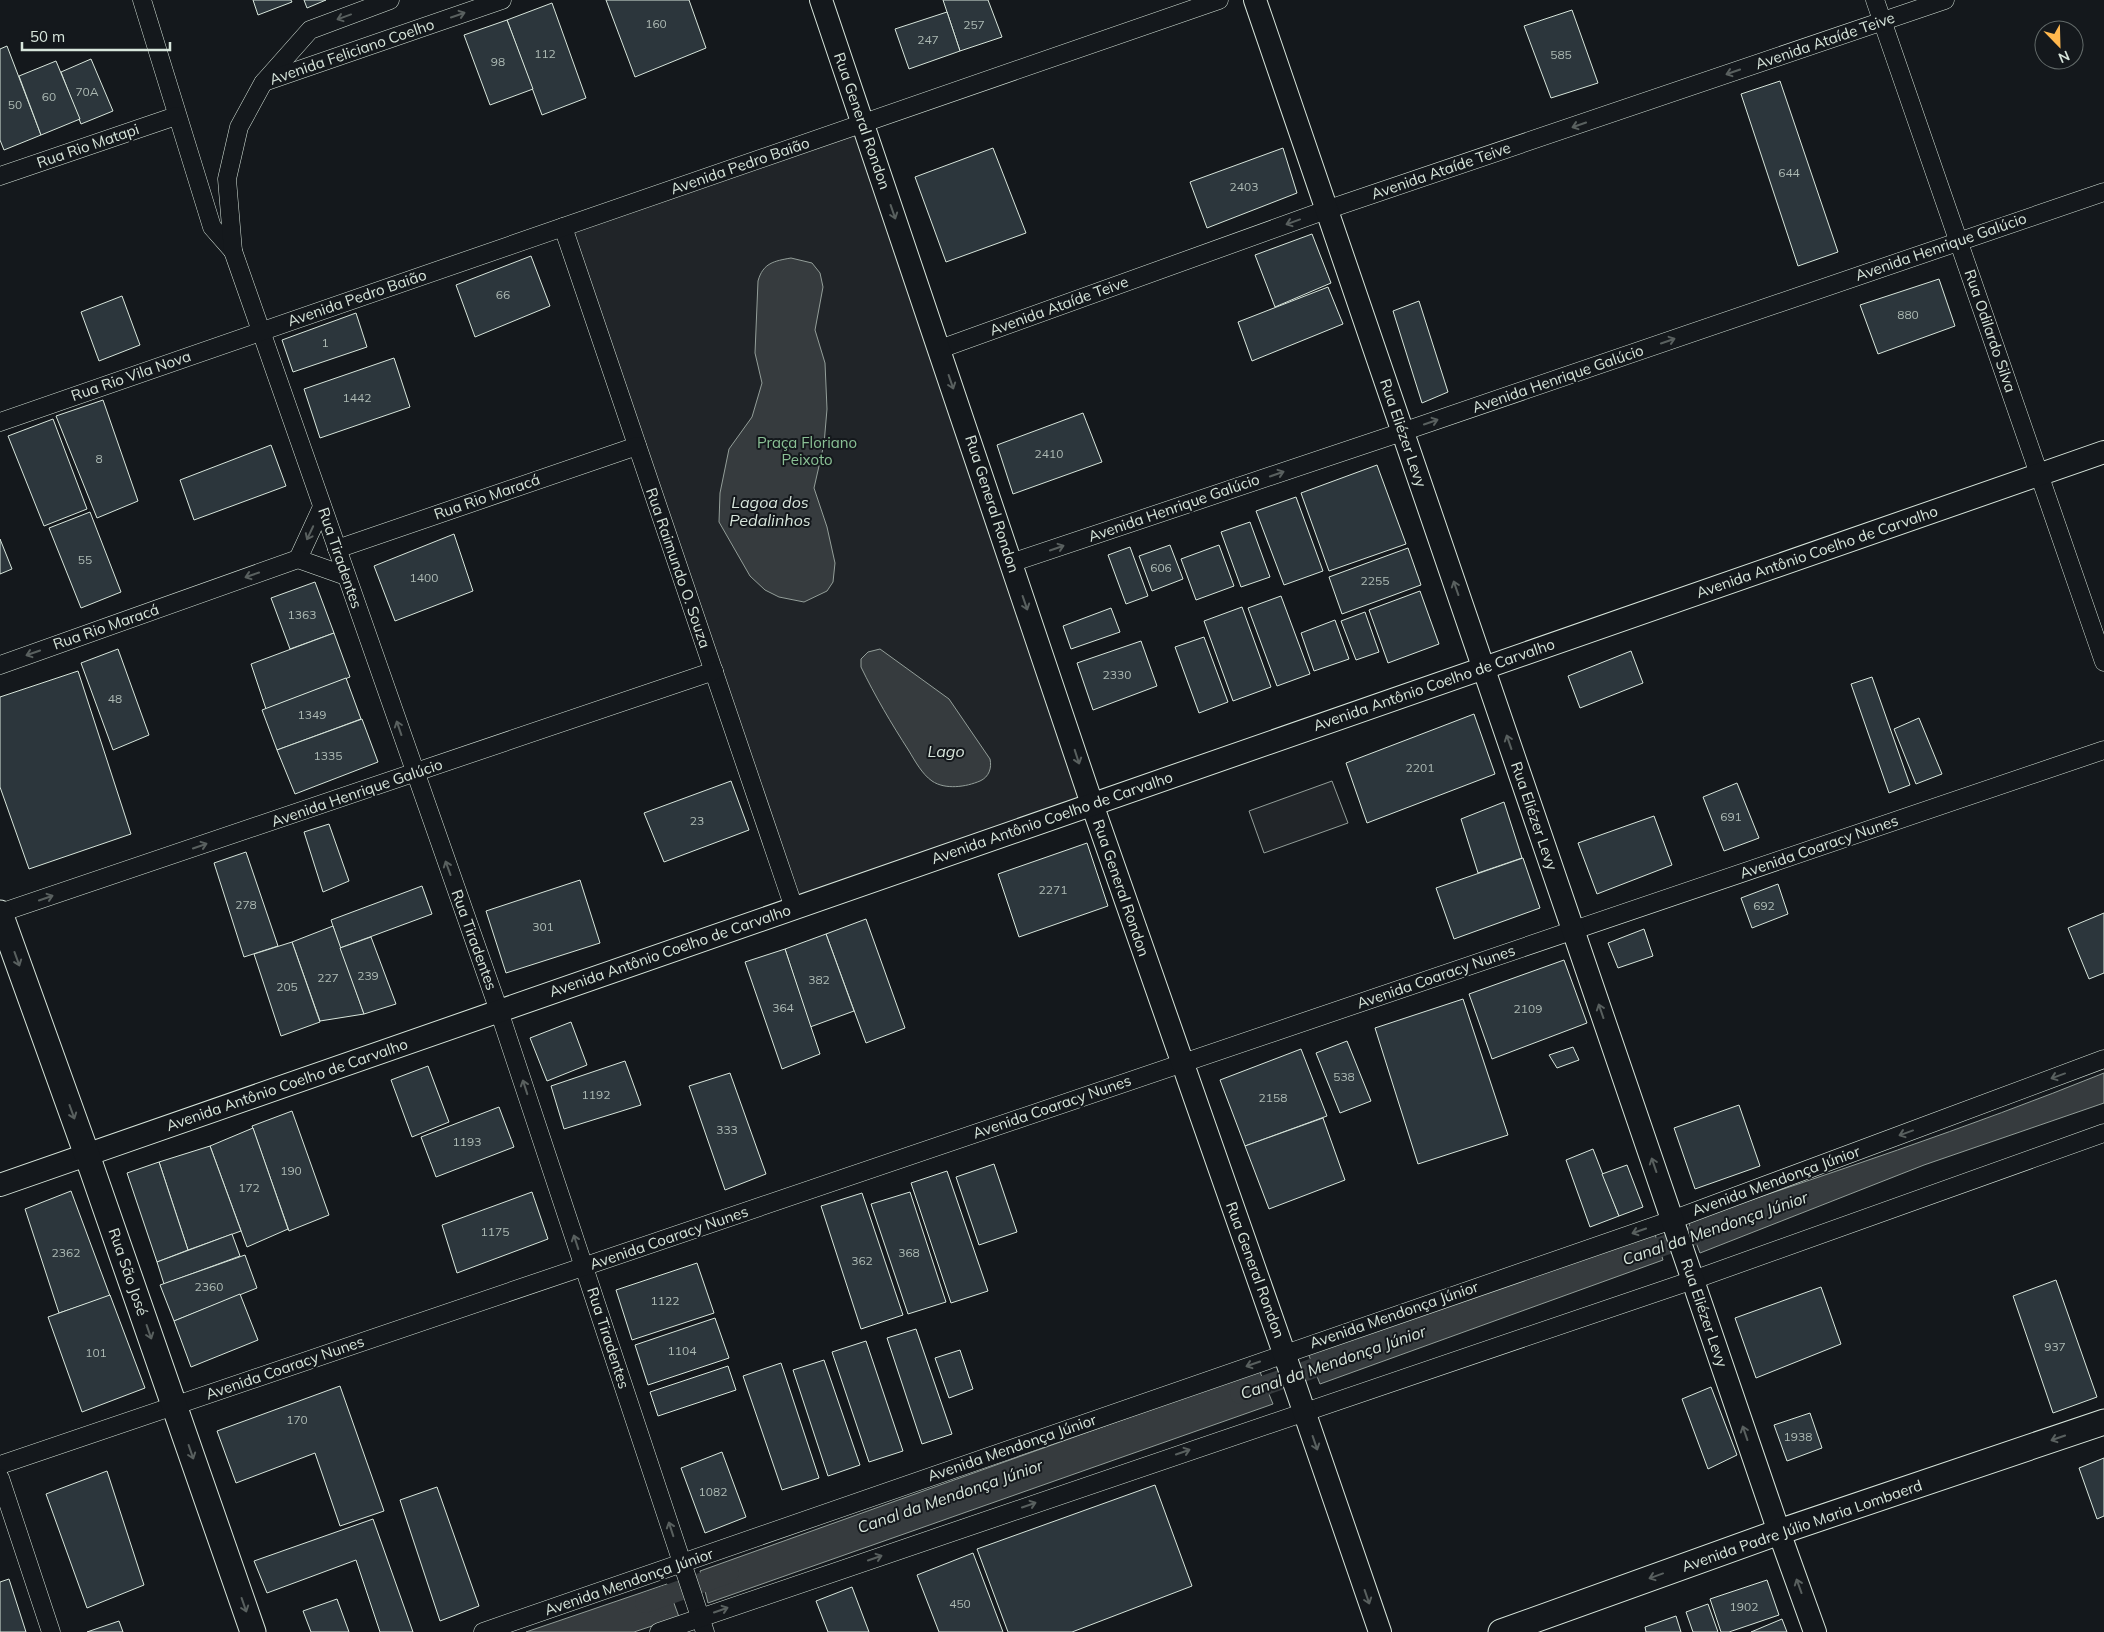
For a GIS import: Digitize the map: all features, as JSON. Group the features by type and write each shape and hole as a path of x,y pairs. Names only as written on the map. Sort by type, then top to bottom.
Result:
{"main road":[{"name":"Rua São José","path":"0,913 87,1154 253,1632"},
{"name":"Avenida Padre Júlio Maria Lombaerd","path":"1501,1632 1779,1532 2104,1422"}],"street":[{"name":"Rua Tiradentes","path":"142,0 176,116 212,226 233,251"},
{"name":"Avenida Feliciano Coelho","path":"263,83 310,30 390,0"},
{"name":"Avenida Feliciano Coelho","path":"263,83 502,0"},
{"name":"Rua General Rondon","path":"821,0 1092,804 1380,1632"},
{"name":"Avenida Pedro Baião","path":"261,331 1219,0"},
{"name":"Rua Eliézer Levy","path":"1254,0 1779,1532 1816,1632"},
{"name":"Rua Odilardo Silva","path":"1875,0 2104,662"},
{"name":"Avenida Ataíde Teive","path":"940,349 1326,210 1945,0"},
{"name":"Rua Tiradentes","path":"263,83 239,127 227,179 233,251 415,774 500,1011 701,1619"},
{"name":"Rua Rio Matapi","path":"0,176 176,116"},
{"name":"Avenida Henrique Galúcio","path":"1011,563 1402,432 2104,192"},
{"name":"Rua Raimundo O. Souza","path":"563,227 794,908"},
{"name":"Rua Rio Vila Nova","path":"0,422 261,331"},
{"name":"Rua Rio Maracá","path":"337,549 637,446"},
{"name":"Avenida Antônio Coelho de Carvalho","path":"0,1185 2104,452"},
{"path":"322,507 298,559 346,576"},
{"name":"Rua Rio Maracá","path":"0,664 298,559"},
{"name":"Avenida Henrique Galúcio","path":"0,913 714,672"},
{"name":"Avenida Coaracy Nunes","path":"0,1465 2104,750"},
{"name":"Avenida Mendonça Júnior","path":"483,1632 684,1569 1674,1224 2104,1059"},
{"path":"659,1632 701,1619 1301,1404 1693,1280 2104,1133"},
{"path":"0,1478 51,1632"}],"green space":[{"name":"Praça Floriano Peixoto","path":"863,123 1092,804 794,908 563,227"},
{"path":"1332,781 1348,823 1264,853 1249,811"}],"water":[{"name":"Lagoa dos Pedalinhos","path":"791,258 812,263 820,273 823,287 815,330 825,363 827,409 824,444 814,488 827,527 835,563 833,582 827,591 804,602 779,597 765,590 750,576 719,522 720,493 729,449 752,417 762,383 755,353 758,281 763,270 770,264"},
{"name":"Lago","path":"880,649 949,699 990,759 991,766 986,777 968,785 949,787 937,784 922,771 861,667 861,659 868,652"},
{"path":"2104,1073 2104,1103 1924,1165 1700,1253 1688,1221 1950,1132"},
{"path":"1654,1231 1663,1260 1320,1384 1308,1353"},
{"path":"1258,1367 1273,1404 708,1603 700,1571 1186,1397"},
{"path":"667,1584 679,1617 634,1632 526,1632"}],"building":[{"path":"253,0 291,0 292,2 258,15"},
{"path":"304,0 326,0 307,8"},
{"path":"606,0 689,0 706,48 635,77"},
{"path":"943,0 988,0 1002,37 960,51"},
{"path":"552,3 586,98 542,115 507,20"},
{"path":"1572,10 1598,83 1551,98 1524,26"},
{"path":"947,12 960,51 909,69 895,29"},
{"path":"507,20 533,89 490,105 464,35"},
{"path":"7,46 41,135 4,150 0,140 0,49"},
{"path":"91,59 113,111 81,124 61,72"},
{"path":"56,61 80,119 41,135 19,76"},
{"path":"1780,81 1838,252 1798,266 1741,94"},
{"path":"993,148 1026,233 946,262 915,177"},
{"path":"1283,148 1297,193 1207,228 1190,182"},
{"path":"1312,234 1331,283 1275,307 1255,255"},
{"path":"531,256 550,306 475,337 456,285"},
{"path":"1939,279 1955,326 1878,354 1860,305"},
{"path":"1328,287 1343,324 1252,361 1238,322"},
{"path":"122,296 140,345 99,361 81,312"},
{"path":"1419,301 1448,392 1422,403 1393,311"},
{"path":"356,313 367,347 293,372 282,340"},
{"path":"394,358 410,407 320,438 304,389"},
{"path":"103,400 138,501 97,518 56,416"},
{"path":"1083,413 1102,462 1013,494 997,445"},
{"path":"53,419 87,509 44,526 8,436"},
{"path":"271,445 286,486 194,520 180,480"},
{"path":"1377,465 1406,544 1329,571 1301,493"},
{"path":"1296,497 1323,571 1284,585 1256,511"},
{"path":"90,512 121,592 81,608 49,528"},
{"path":"1250,522 1270,577 1241,587 1221,532"},
{"path":"454,534 473,591 395,621 374,566"},
{"path":"0,539 12,569 0,574"},
{"path":"1170,545 1183,579 1152,591 1139,556"},
{"path":"1219,545 1234,586 1196,600 1181,559"},
{"path":"1130,547 1148,596 1126,604 1108,555"},
{"path":"1408,548 1421,585 1342,614 1329,577"},
{"path":"315,582 334,633 290,649 271,598"},
{"path":"1420,591 1439,644 1388,663 1369,610"},
{"path":"1281,596 1310,674 1277,686 1248,608"},
{"path":"1242,607 1271,687 1233,701 1204,621"},
{"path":"1111,608 1120,632 1071,649 1063,626"},
{"path":"1365,612 1379,652 1356,660 1341,621"},
{"path":"1335,620 1349,659 1314,671 1301,633"},
{"path":"334,633 350,677 266,709 251,664"},
{"path":"1204,637 1228,702 1199,713 1175,647"},
{"path":"1141,641 1157,686 1093,710 1077,663"},
{"path":"118,649 149,735 113,750 81,663"},
{"path":"1631,651 1643,683 1580,708 1568,676"},
{"path":"78,671 131,834 29,869 0,787 0,697"},
{"path":"1872,677 1910,785 1889,793 1851,684"},
{"path":"346,678 361,719 277,750 262,710"},
{"path":"1474,714 1495,774 1367,823 1346,763"},
{"path":"1919,718 1942,774 1916,784 1894,729"},
{"path":"362,719 378,762 295,794 277,750"},
{"path":"731,781 749,830 664,862 644,813"},
{"path":"1737,783 1759,838 1724,851 1703,797"},
{"path":"1504,802 1522,858 1478,873 1461,819"},
{"path":"1654,816 1672,865 1597,894 1578,843"},
{"path":"329,824 349,881 323,892 304,832"},
{"path":"1087,843 1108,906 1019,937 998,874"},
{"path":"246,852 278,946 244,957 214,863"},
{"path":"1523,858 1540,908 1454,939 1436,888"},
{"path":"580,880 600,943 506,973 486,911"},
{"path":"1778,884 1788,914 1752,928 1741,898"},
{"path":"422,886 432,914 340,948 331,920"},
{"path":"2104,913 2104,973 2089,979 2068,928"},
{"path":"866,919 905,1028 866,1043 826,934"},
{"path":"333,926 364,1014 320,1021 292,942"},
{"path":"1644,929 1653,956 1618,968 1608,943"},
{"path":"826,934 854,1011 810,1027 785,949"},
{"path":"371,937 396,1004 364,1014 340,948"},
{"path":"292,942 320,1022 281,1036 254,954"},
{"path":"785,949 820,1054 782,1069 745,962"},
{"path":"1564,960 1587,1023 1492,1059 1469,994"},
{"path":"1463,999 1508,1135 1418,1164 1375,1028"},
{"path":"571,1022 587,1065 547,1081 530,1038"},
{"path":"1347,1041 1371,1101 1340,1113 1316,1053"},
{"path":"1573,1047 1579,1060 1557,1068 1549,1055"},
{"path":"1301,1049 1327,1116 1245,1146 1220,1080"},
{"path":"625,1061 641,1105 564,1129 551,1086"},
{"path":"428,1066 449,1122 412,1137 391,1080"},
{"path":"730,1073 766,1174 725,1190 689,1086"},
{"path":"1739,1105 1760,1166 1695,1189 1674,1128"},
{"path":"499,1107 514,1147 436,1177 421,1137"},
{"path":"292,1111 329,1215 289,1231 252,1126"},
{"path":"1323,1118 1345,1180 1269,1209 1245,1146"},
{"path":"253,1128 288,1229 247,1247 210,1146"},
{"path":"210,1146 241,1231 188,1250 159,1162"},
{"path":"1593,1149 1619,1216 1590,1227 1566,1160"},
{"path":"159,1162 188,1250 157,1262 127,1173"},
{"path":"994,1164 1017,1232 979,1245 956,1177"},
{"path":"1627,1165 1643,1207 1619,1216 1602,1174"},
{"path":"947,1171 988,1291 951,1303 911,1183"},
{"path":"71,1191 110,1296 59,1313 25,1209"},
{"path":"532,1192 548,1239 457,1273 442,1225"},
{"path":"910,1192 946,1302 908,1314 871,1204"},
{"path":"862,1193 903,1315 861,1329 821,1206"},
{"path":"232,1234 240,1256 164,1284 157,1262"},
{"path":"245,1255 257,1288 174,1321 160,1285"},
{"path":"697,1263 714,1313 632,1340 616,1290"},
{"path":"2056,1280 2097,1397 2053,1413 2013,1296"},
{"path":"1821,1287 1841,1344 1756,1378 1735,1318"},
{"path":"240,1294 258,1340 191,1367 174,1321"},
{"path":"110,1295 145,1388 82,1412 48,1317"},
{"path":"715,1318 729,1358 648,1385 635,1345"},
{"path":"916,1329 952,1434 922,1444 887,1338"},
{"path":"866,1341 903,1451 869,1462 832,1352"},
{"path":"960,1350 973,1389 949,1398 935,1358"},
{"path":"824,1360 860,1465 828,1476 793,1370"},
{"path":"781,1363 819,1478 782,1490 743,1376"},
{"path":"728,1366 736,1390 658,1416 650,1392"},
{"path":"340,1386 384,1511 340,1526 315,1453 236,1483 217,1431"},
{"path":"1711,1387 1737,1455 1708,1469 1682,1399"},
{"path":"1810,1413 1822,1448 1787,1461 1774,1425"},
{"path":"722,1452 746,1517 705,1533 681,1468"},
{"path":"2104,1458 2104,1516 2097,1519 2079,1468"},
{"path":"107,1471 144,1585 87,1608 46,1494"},
{"path":"1155,1485 1192,1586 1072,1632 1008,1632 977,1549"},
{"path":"437,1487 479,1606 440,1621 400,1500"},
{"path":"373,1519 413,1632 380,1632 356,1560 267,1593 254,1561"},
{"path":"973,1553 1003,1632 939,1632 917,1575"},
{"path":"9,1579 26,1632 0,1632 0,1582"},
{"path":"1767,1580 1779,1615 1729,1632 1721,1632 1710,1599"},
{"path":"852,1587 869,1632 828,1632 816,1601"},
{"path":"337,1599 349,1632 311,1632 303,1611"},
{"path":"1708,1604 1718,1632 1693,1632 1686,1612"},
{"path":"1676,1616 1681,1632 1646,1632 1645,1627"},
{"path":"1782,1619 1787,1632 1751,1632"},
{"path":"119,1621 123,1632 87,1632"}],"waterway":[{"name":"Canal da Mendonça Júnior","path":"1634,1256 1720,1226"},
{"name":"Canal da Mendonça Júnior","path":"1240,1394 1340,1359"},
{"name":"Canal da Mendonça Júnior","path":"645,1603 729,1573"}]}
